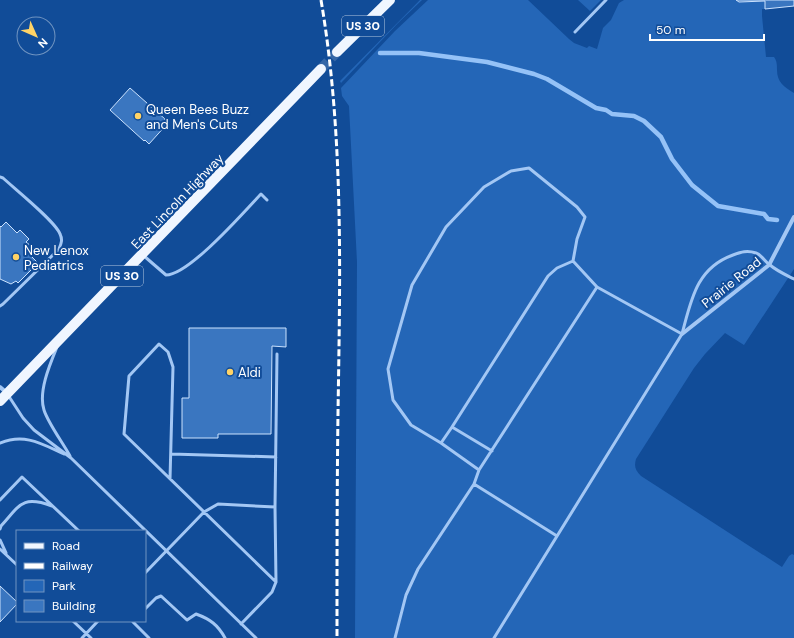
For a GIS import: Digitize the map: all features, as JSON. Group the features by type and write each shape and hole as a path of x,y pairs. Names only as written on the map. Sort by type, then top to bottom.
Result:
{"main road":[{"name":"US 30","path":"337,52 390,0"},
{"name":"East Lincoln Highway","path":"2,394 60,340 321,69"}],"street":[{"name":"Prairie Road","path":"682,334 769,265 794,217"}],"lane":[{"path":"575,32 606,0"},
{"path":"479,470 441,443 411,425 393,400 388,369 412,286 446,226 484,187 510,171 529,168 577,207 585,217 573,261"},
{"path":"0,177 3,178 48,220 60,233 62,242 59,249 0,306"},
{"path":"142,255 166,276 178,272 194,261 261,194 267,200"},
{"path":"494,638 682,334 691,300 700,280 712,266 729,256 746,250 758,254 769,265 794,279"},
{"path":"573,261 597,287 682,334"},
{"path":"441,443 548,276 557,268 573,261"},
{"path":"395,638 406,595 418,569 474,484 479,470 597,287"},
{"path":"60,340 48,371 42,395 44,409 71,458"},
{"path":"170,479 173,367 168,352 159,344 129,376 124,434 170,479 276,582"},
{"path":"241,624 272,592 276,582 275,507 277,354"},
{"path":"2,394 34,430 71,458 145,530"},
{"path":"452,426 492,451"},
{"path":"0,443 7,440 21,439 37,441 71,458"},
{"path":"171,454 276,457"},
{"path":"0,500 22,477 78,530"},
{"path":"474,484 557,536"},
{"path":"0,529 21,504 27,501 38,501 53,506"},
{"path":"146,572 204,512 218,504 275,507"},
{"path":"146,531 256,638"},
{"path":"0,540 8,557"},
{"path":"0,549 16,565"},
{"path":"146,608 156,598 161,596 187,620 196,614 208,618 219,628 225,638"},
{"path":"75,622 91,638"},
{"path":"82,638 97,622"},
{"path":"134,622 149,638"}],"green space":[{"path":"420,0 422,0 341,83 340,81"},
{"path":"428,0 528,0 574,43 587,48 589,46 597,49 603,28 611,20 619,3 624,0 765,1 765,9 762,9 762,16 766,57 774,57 777,65 778,78 784,86 794,93 794,269 744,345 725,333 705,354 694,368 636,459 635,466 636,470 641,476 782,567 789,556 792,554 794,555 794,638 355,638 357,262 349,106 342,96 341,88 395,31"},
{"path":"578,0 601,0 590,11"}],"building":[{"path":"736,0 794,0 794,6 765,9 765,1 739,2"},
{"path":"130,88 165,119 164,120 167,124 149,144 110,110"},
{"name":"New Lenox Pediatrics","path":"6,222 17,233 20,230 29,239 26,242 31,246 27,252 38,263 18,283 16,281 11,284 0,279 0,226 1,227"},
{"name":"Aldi","path":"189,328 286,328 286,347 272,346 271,434 218,434 218,438 182,438 182,398 189,398"},
{"path":"0,586 16,601 16,605 0,622"}],"waterway":[{"path":"380,53 419,53 487,62 534,74 547,79 596,108 606,110 612,114 634,116 644,121 661,137 672,159 692,185 718,206 764,214 768,219 777,220"}],"tunnel":[{"path":"321,69 337,52"}],"railway":[{"path":"321,0 334,102 339,206 340,258 337,469 337,638"}],"place":[{"name":"Queen Bees Buzz and Men's Cuts","path":"138,116"},
{"name":"New Lenox Pediatrics","path":"16,257"},
{"name":"Aldi","path":"230,372"}]}
